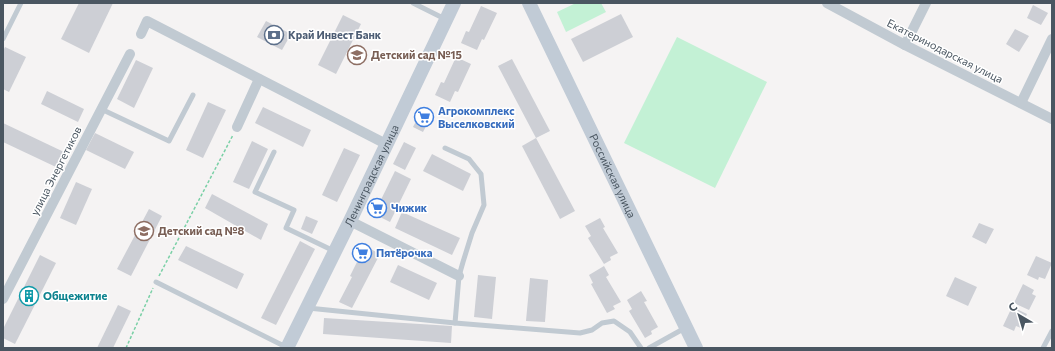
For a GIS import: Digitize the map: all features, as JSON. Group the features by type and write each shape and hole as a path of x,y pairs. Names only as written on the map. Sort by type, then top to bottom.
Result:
{"street":[{"name":"Ленинградская улица","path":"287,348 335,252 454,3"},
{"name":"Екатеринодарская улица","path":"827,3 905,45 1052,119"},
{"path":"905,45 926,3"},
{"name":"Российская улица","path":"532,5 696,348"},
{"path":"141,34 147,21 386,144"},
{"path":"1021,103 1052,39"},
{"name":"улица Энергетиков","path":"3,299 130,54"},
{"path":"238,127 259,79"},
{"path":"350,221 459,276"}],"lane":[{"path":"3,38 21,3"},
{"path":"413,3 446,20"},
{"path":"101,110 168,141 193,95"},
{"path":"445,148 469,159 481,174 484,205 472,233 459,276 455,324"},
{"path":"274,152 254,192 294,210 286,228 335,252"},
{"path":"156,282 287,348"},
{"path":"307,308 455,324 580,334 592,330 602,323 614,321 630,332 640,348"},
{"path":"649,348 687,327"},
{"path":"1043,348 1052,331"}],"path":[{"path":"126,348 156,282 238,127"}],"green space":[{"path":"576,3 601,3 606,12 566,32 557,12"},
{"path":"677,37 767,82 715,188 624,143"}],"building":[{"path":"79,3 113,3 89,53 61,39"},
{"path":"1033,5 1048,13 1041,25 1027,18"},
{"path":"481,6 497,13 484,40 482,39 477,50 461,43 466,31 469,32"},
{"path":"621,14 633,37 583,62 571,39"},
{"path":"343,15 361,24 336,74 318,65"},
{"name":"Край Инвест Банк","path":"266,21 291,34 282,50 257,37"},
{"path":"1015,29 1029,36 1019,52 1006,44"},
{"path":"5,47 26,57 9,92 3,89 3,51"},
{"path":"456,57 471,64 458,92 455,91 450,102 435,95 441,82 444,83"},
{"path":"512,59 550,131 536,138 498,66"},
{"path":"136,60 153,68 134,108 117,99"},
{"path":"47,91 84,109 78,122 41,104"},
{"path":"208,102 226,110 203,158 186,150"},
{"path":"263,107 311,130 303,147 255,123"},
{"path":"422,110 432,115 423,132 413,127"},
{"path":"3,123 64,152 56,167 3,142"},
{"path":"95,133 134,152 125,169 86,150"},
{"path":"536,138 575,211 560,219 522,146"},
{"path":"252,141 268,149 249,189 233,182"},
{"path":"404,142 416,148 405,170 393,164"},
{"path":"344,148 360,155 337,202 322,195"},
{"path":"432,154 471,174 463,191 423,171"},
{"path":"395,171 411,179 390,222 374,214"},
{"path":"76,182 92,189 76,225 60,218"},
{"path":"212,194 268,224 261,240 205,208"},
{"path":"149,209 162,216 131,276 117,269"},
{"path":"402,212 460,238 452,255 395,228"},
{"path":"306,216 318,221 312,234 301,229"},
{"path":"600,218 605,227 603,228 618,253 610,257 611,260 604,264 588,238 591,236 585,226"},
{"path":"979,223 994,229 986,244 972,237"},
{"path":"300,241 315,249 276,325 261,318"},
{"path":"186,246 244,274 237,289 178,260"},
{"path":"365,246 380,254 352,308 339,302 352,277 350,276"},
{"name":"Общежитие","path":"40,255 56,263 15,344 3,338 3,329"},
{"path":"1036,256 1052,263 1045,279 1039,277 1038,280 1027,275"},
{"path":"398,265 437,283 429,300 390,282"},
{"path":"604,266 609,275 606,277 621,302 613,306 615,309 607,313 591,284 593,283 589,275"},
{"path":"478,275 496,277 492,319 474,317"},
{"path":"955,277 977,287 968,306 946,296"},
{"path":"530,278 548,280 545,322 526,321"},
{"path":"1023,284 1034,290 1032,294 1036,296 1029,310 1014,303"},
{"path":"641,291 647,301 644,302 658,327 651,331 652,334 645,338 629,311 632,309 627,300"},
{"path":"118,305 131,311 113,348 97,348"},
{"path":"1012,307 1027,314 1021,328 1016,326 1014,331 1003,326"},
{"path":"324,318 452,326 451,343 323,334"}],"place":[{"name":"Край Инвест Банк","path":"274,35"},
{"name":"Детский сад №15","path":"357,55"},
{"name":"Агрокомплекс Выселковский","path":"424,117"},
{"name":"Чижик","path":"377,208"},
{"name":"Детский сад №8","path":"144,231"},
{"name":"Пятёрочка","path":"362,253"},
{"name":"Общежитие","path":"29,296"}]}
